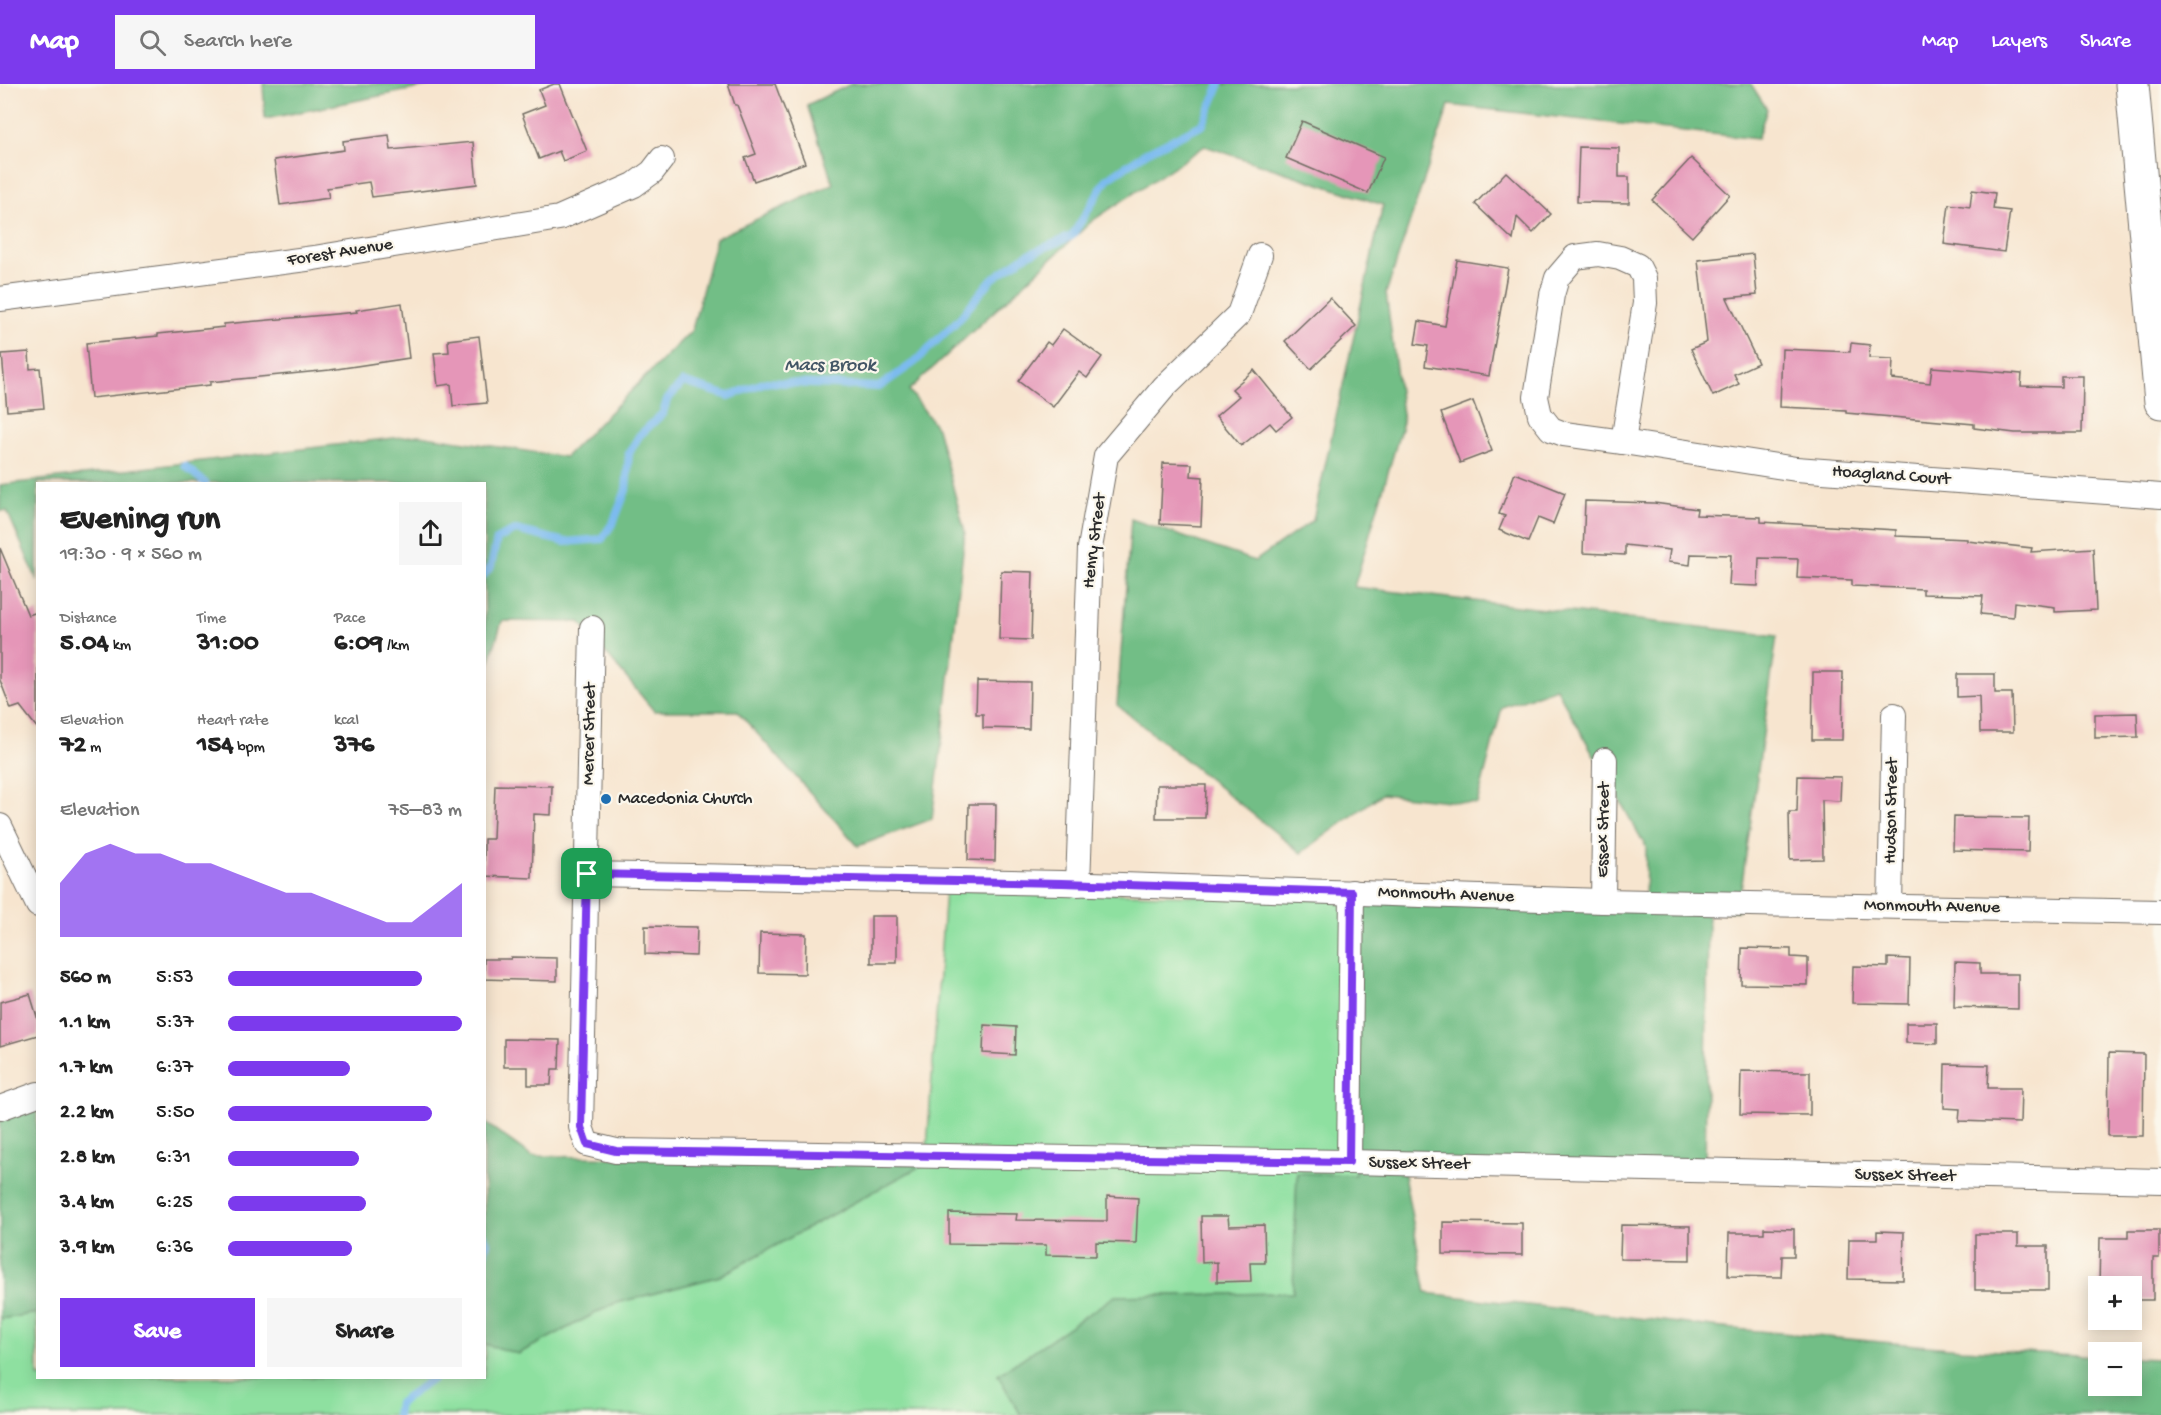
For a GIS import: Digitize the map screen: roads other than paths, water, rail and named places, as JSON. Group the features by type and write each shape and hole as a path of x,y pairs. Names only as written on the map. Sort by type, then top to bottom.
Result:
{"street":[{"path":"2132,84 2161,402"},
{"name":"Forest Avenue","path":"0,299 314,258 559,218 634,185 652,172 662,159"},
{"name":"Hoagland Court","path":"1623,442 1645,303 1644,278 1638,266 1620,258 1598,254 1575,257 1557,278 1552,295 1536,397 1540,415 1551,429 1564,434 1796,469 2161,496"},
{"name":"Henry Street","path":"1078,884 1090,548 1106,456 1165,386 1239,314 1260,255"},
{"name":"Mercer Street","path":"581,1127 592,628"},
{"name":"Hudson Street","path":"1890,906 1894,715"},
{"name":"Essex Street","path":"1603,900 1605,760"},
{"path":"0,826 36,901"},
{"name":"Monmouth Avenue","path":"587,874 1078,884 1603,900 2161,912"},
{"path":"1349,1162 1352,892"},
{"path":"0,1108 36,1095"},
{"name":"Sussex Street","path":"581,1127 587,1144 616,1151 1349,1162 2161,1181"}],"waterway":[{"name":"Macs Brook","path":"486,572 491,566 497,539 516,530 565,542 602,539 614,521 626,490 629,453 639,436 663,413 667,400 683,382 729,396 766,382 879,387 915,362 959,319 992,279 1027,255 1072,236 1107,179 1147,152 1203,124 1220,84"},
{"path":"185,466 204,482"},
{"name":"Macs Brook","path":"486,1241 486,1246"},
{"name":"Macs Brook","path":"397,1415 399,1403 432,1379"}],"place":[{"name":"Macedonia Church","path":"606,799"}]}
